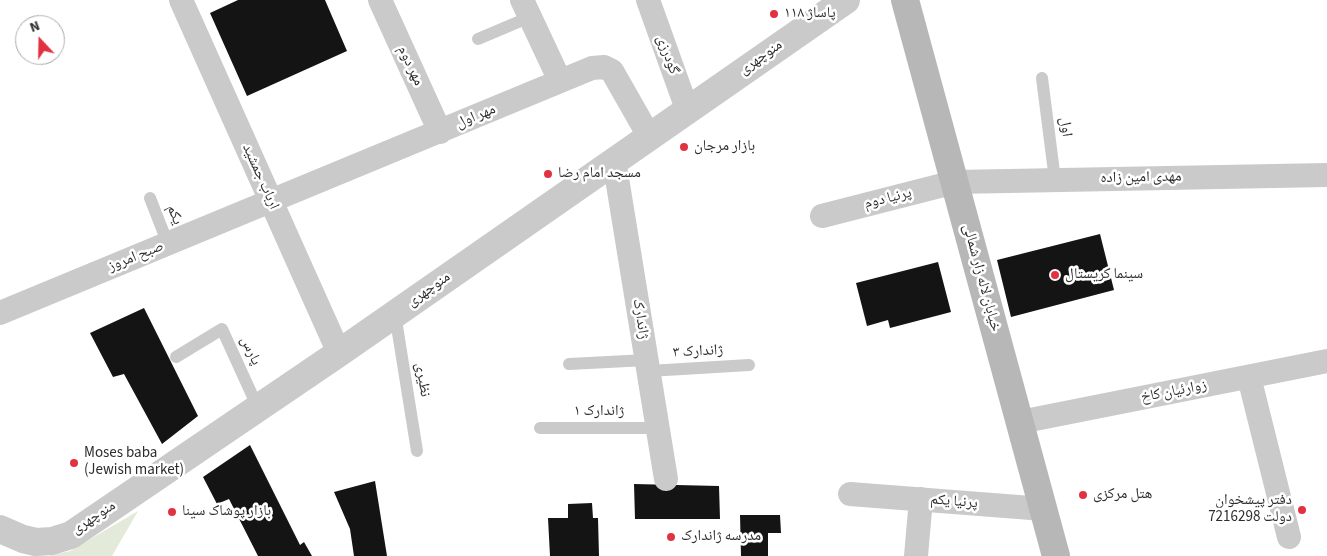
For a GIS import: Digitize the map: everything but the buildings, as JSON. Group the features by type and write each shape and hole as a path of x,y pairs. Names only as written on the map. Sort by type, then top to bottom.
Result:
{"main road":[{"name":"خیابان لاله زار شمالی","path":"905,0 1056,556"}],"street":[{"name":"ارباب جمشید","path":"182,0 339,354"},
{"name":"مهر دوم","path":"380,0 440,132"},
{"name":"گودرزی","path":"648,0 687,109"},
{"name":"منوچهری","path":"0,529 23,539 36,542 52,541 70,535 339,354 687,109 846,0"},
{"path":"526,8 560,81"},
{"name":"مهر اول","path":"271,202 592,68 608,67 649,136"},
{"name":"ژاندارک","path":"614,160 666,479"},
{"name":"مهدی امین زاده","path":"954,182 1327,174"},
{"name":"پرنیا دوم","path":"822,216 954,182"},
{"name":"صبح امروز","path":"0,314 271,202"},
{"name":"زوارئیان کاخ","path":"1020,422 1327,361"},
{"path":"1249,377 1289,537"},
{"path":"850,494 921,499"},
{"name":"پرنیا یکم","path":"916,556 921,499 1044,510"}],"lane":[{"path":"478,39 526,8"},
{"name":"اول","path":"1042,78 1055,180"},
{"name":"یکم","path":"150,198 168,244"},
{"name":"نظیری","path":"395,314 417,451"},
{"name":"پارس","path":"176,357 222,329 258,408"},
{"name":"ژاندارک ۳","path":"569,364 750,365"},
{"name":"ژاندارک ۱","path":"540,428 658,428"}],"green space":[{"path":"138,511 112,556 48,556 70,551"}],"place":[{"name":"پاساژ ۱۱۸","path":"774,14"},
{"name":"بازار مرجان","path":"684,147"},
{"name":"مسجد امام رضا","path":"548,174"},
{"name":"سینما کریستال","path":"1055,275"},
{"name":"Moses baba (Jewish market)","path":"74,463"},
{"name":"هتل مرکزی","path":"1083,495"},
{"name":"دفتر پیشخوان دولت 7216298","path":"1302,510"},
{"name":"بازار پوشاک سینا","path":"172,512"},
{"name":"مدرسه ژاندارک","path":"671,537"}]}
